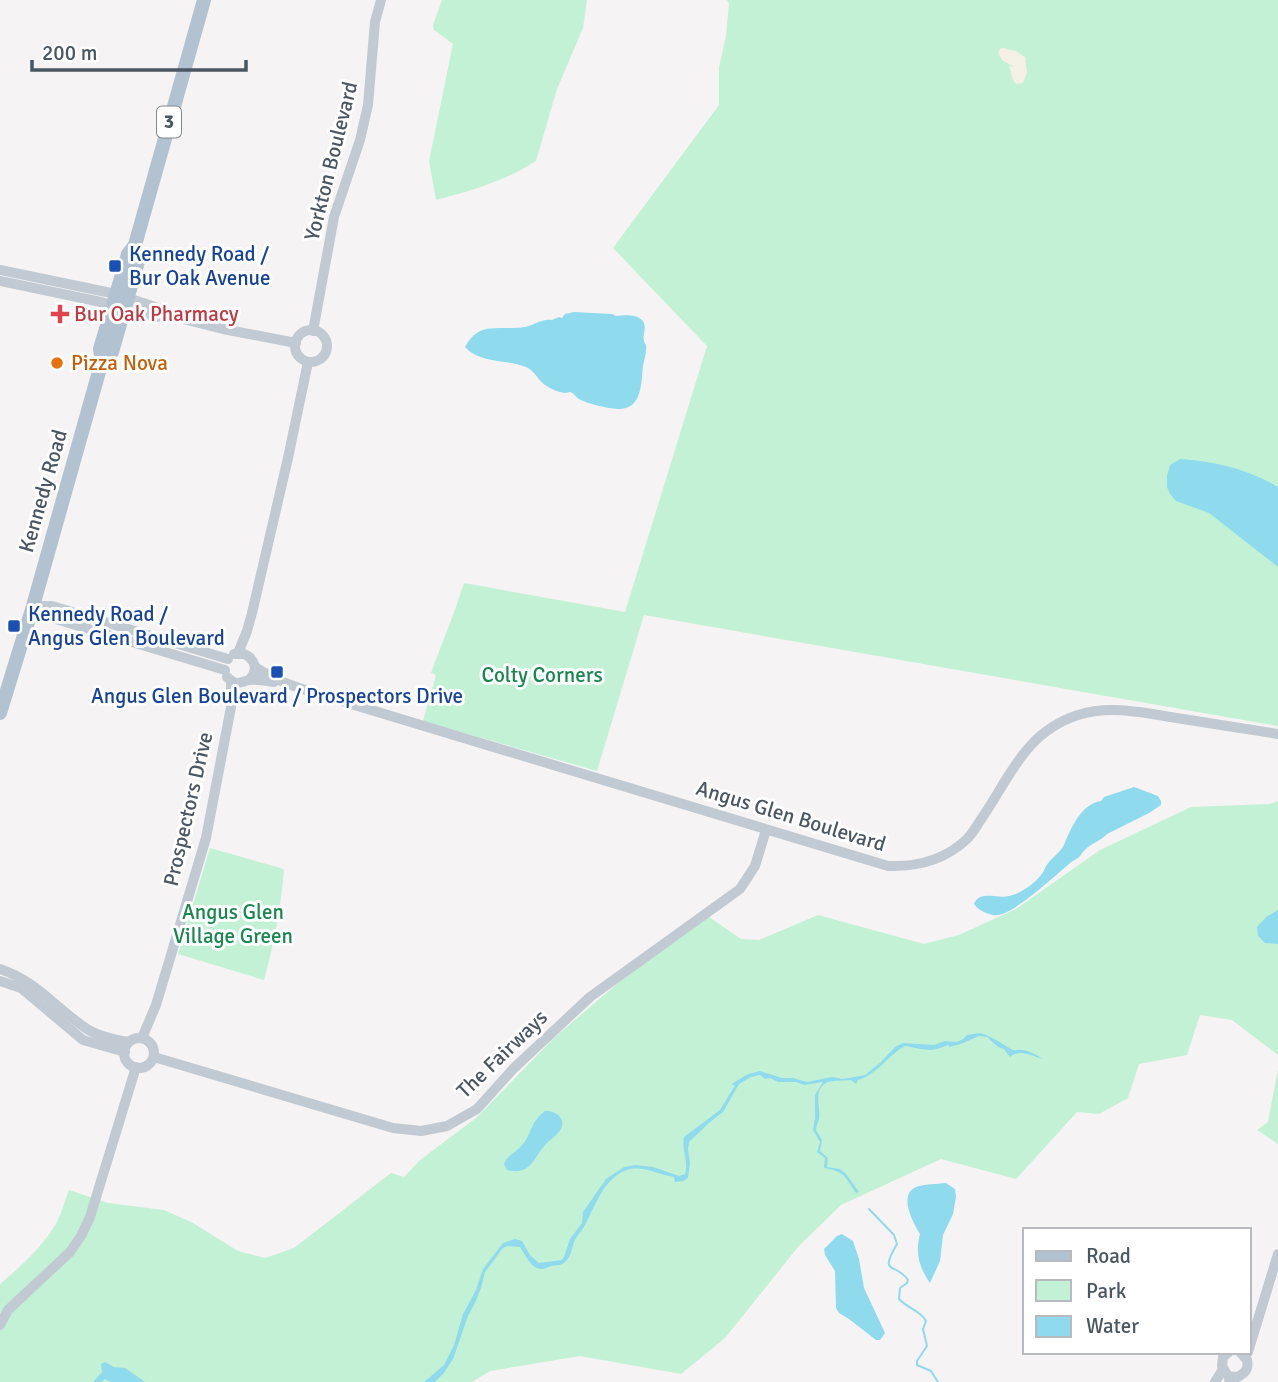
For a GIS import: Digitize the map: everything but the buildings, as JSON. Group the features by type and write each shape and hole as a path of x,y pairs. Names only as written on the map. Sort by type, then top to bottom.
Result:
{"main road":[{"name":"Kennedy Road","path":"0,713 102,361 100,349 139,258 135,245 204,0"}],"street":[{"name":"Yorkton Boulevard","path":"313,331 334,217 360,140 368,105 375,22 381,0"},
{"path":"0,270 121,301"},
{"path":"0,281 158,308 167,315 296,343"},
{"path":"313,331 324,337 327,349 318,361 307,362 299,357 296,343 304,332 313,331"},
{"path":"239,661 255,673 241,682 227,676 239,661 247,631 288,458 307,362"},
{"name":"Angus Glen Boulevard","path":"33,606 52,606 239,661 284,683 766,830 881,864 900,866 922,864 944,856 968,838 1025,750 1044,732 1078,715 1098,711 1127,711 1278,734"},
{"name":"Angus Glen Boulevard","path":"241,682 284,683"},
{"name":"Prospectors Drive","path":"142,1038 156,1005 206,838 231,706 241,682"},
{"name":"The Fairways","path":"154,1057 393,1128 421,1131 447,1126 477,1109 513,1069 590,997 740,889 755,866 766,830"},
{"path":"0,969 27,981 89,1030 127,1047"},
{"path":"0,981 21,988 83,1040 127,1047"},
{"path":"142,1038 153,1046 154,1057 148,1065 136,1067 126,1059 127,1047 133,1040 142,1038"},
{"path":"0,1325 8,1310 70,1252 81,1236 90,1217 136,1067"},
{"path":"1250,1342 1278,1254"},
{"path":"1250,1329 1258,1319"},
{"path":"1227,1354 1223,1357 1222,1366 1233,1380 1247,1369 1246,1354"},
{"path":"1215,1382 1223,1369"}],"green space":[{"path":"442,0 587,0 583,28 557,89 536,161 488,185 436,200 429,161 453,44 434,30 433,25"},
{"name":"Colty Corners","path":"727,0 1278,0 1278,726 644,615 597,771 423,721 436,675 431,673 464,583 625,612 707,346 613,248 719,105 719,67 726,36 729,4"},
{"path":"1278,801 1278,1055 1232,1020 1200,1015 1187,1055 1139,1064 1128,1098 1099,1114 1077,1112 1016,1179 941,1159 841,1205 798,1247 725,1338 681,1374 580,1356 490,1371 472,1382 0,1382 0,1284 24,1263 45,1239 57,1222 69,1190 108,1203 164,1210 193,1223 238,1251 265,1258 294,1248 391,1173 404,1177 420,1160 476,1118 554,1038 625,977 709,917 741,939 759,940 818,915 924,944 959,935 1016,909 1100,850 1191,807 1270,804"},
{"name":"Angus Glen Village Green","path":"210,848 284,869 277,925 264,980 178,954"},
{"path":"1278,1069 1278,1144 1257,1130 1268,1122"}],"sand":[{"path":"1003,48 1016,51 1025,57 1027,72 1023,83 1016,84 1013,80 1009,66 1014,67 1002,60 998,52"}],"water":[{"path":"574,312 633,316 644,323 646,350 641,386 633,404 616,409 588,403 570,392 560,392 547,386 526,367 486,359 465,347 473,336 486,329 525,327 562,318 565,314"},
{"path":"1180,459 1231,467 1278,487 1278,567 1209,513 1176,501 1167,487 1167,476 1170,465"},
{"path":"1134,787 1158,796 1161,805 1107,834 1035,893 1005,913 988,914 974,904 980,897 1009,896 1031,885 1062,848 1082,812 1104,797"},
{"path":"1278,910 1278,944 1265,943 1258,936 1257,927 1266,917"},
{"path":"980,1033 1011,1049 1027,1051 1044,1059 1022,1053 1010,1057 987,1037 979,1036 961,1044 933,1050 905,1046 856,1084 851,1080 830,1081 823,1085 819,1094 816,1130 822,1140 820,1151 828,1158 827,1167 840,1169 846,1174 859,1192 856,1193 842,1174 824,1168 825,1158 817,1152 820,1142 813,1130 815,1095 823,1082 805,1085 778,1082 760,1075 739,1084 723,1112 689,1142 688,1178 675,1182 674,1177 639,1169 619,1174 606,1185 585,1226 575,1239 569,1257 561,1265 537,1268 531,1264 520,1247 503,1248 485,1272 453,1359 435,1382 424,1382 444,1365 483,1269 503,1243 515,1239 522,1241 530,1255 539,1263 562,1260 570,1239 582,1223 583,1212 606,1179 624,1167 636,1165 653,1167 679,1176 685,1174 684,1137 720,1110 735,1085 732,1085 733,1083 748,1074 760,1071 807,1082 865,1075 903,1043 934,1045 945,1041 957,1042 967,1035"},
{"path":"545,1111 560,1117 561,1129 526,1168 507,1170 505,1161 523,1144 536,1120"},
{"path":"946,1183 955,1189 956,1197 953,1214 943,1235 940,1261 930,1283 919,1260 920,1234 909,1209 908,1196 916,1187"},
{"path":"842,1234 853,1241 864,1288 885,1333 880,1340 876,1340 836,1308 835,1271 824,1249"},
{"path":"105,1362 114,1367 125,1368 145,1382 111,1382 105,1379 102,1382 93,1382 102,1372 101,1364"}],"waterway":[{"path":"869,1209 894,1235 897,1244 889,1265 908,1280 900,1288 899,1299 926,1321 923,1329 927,1346 917,1365 931,1371 938,1382"}],"place":[{"name":"Kennedy Road / Bur Oak Avenue","path":"115,266"},
{"name":"Bur Oak Pharmacy","path":"60,314"},
{"name":"Pizza Nova","path":"57,363"},
{"name":"Kennedy Road / Angus Glen Boulevard","path":"14,626"},
{"name":"Angus Glen Boulevard / Prospectors Drive","path":"277,672"}]}
